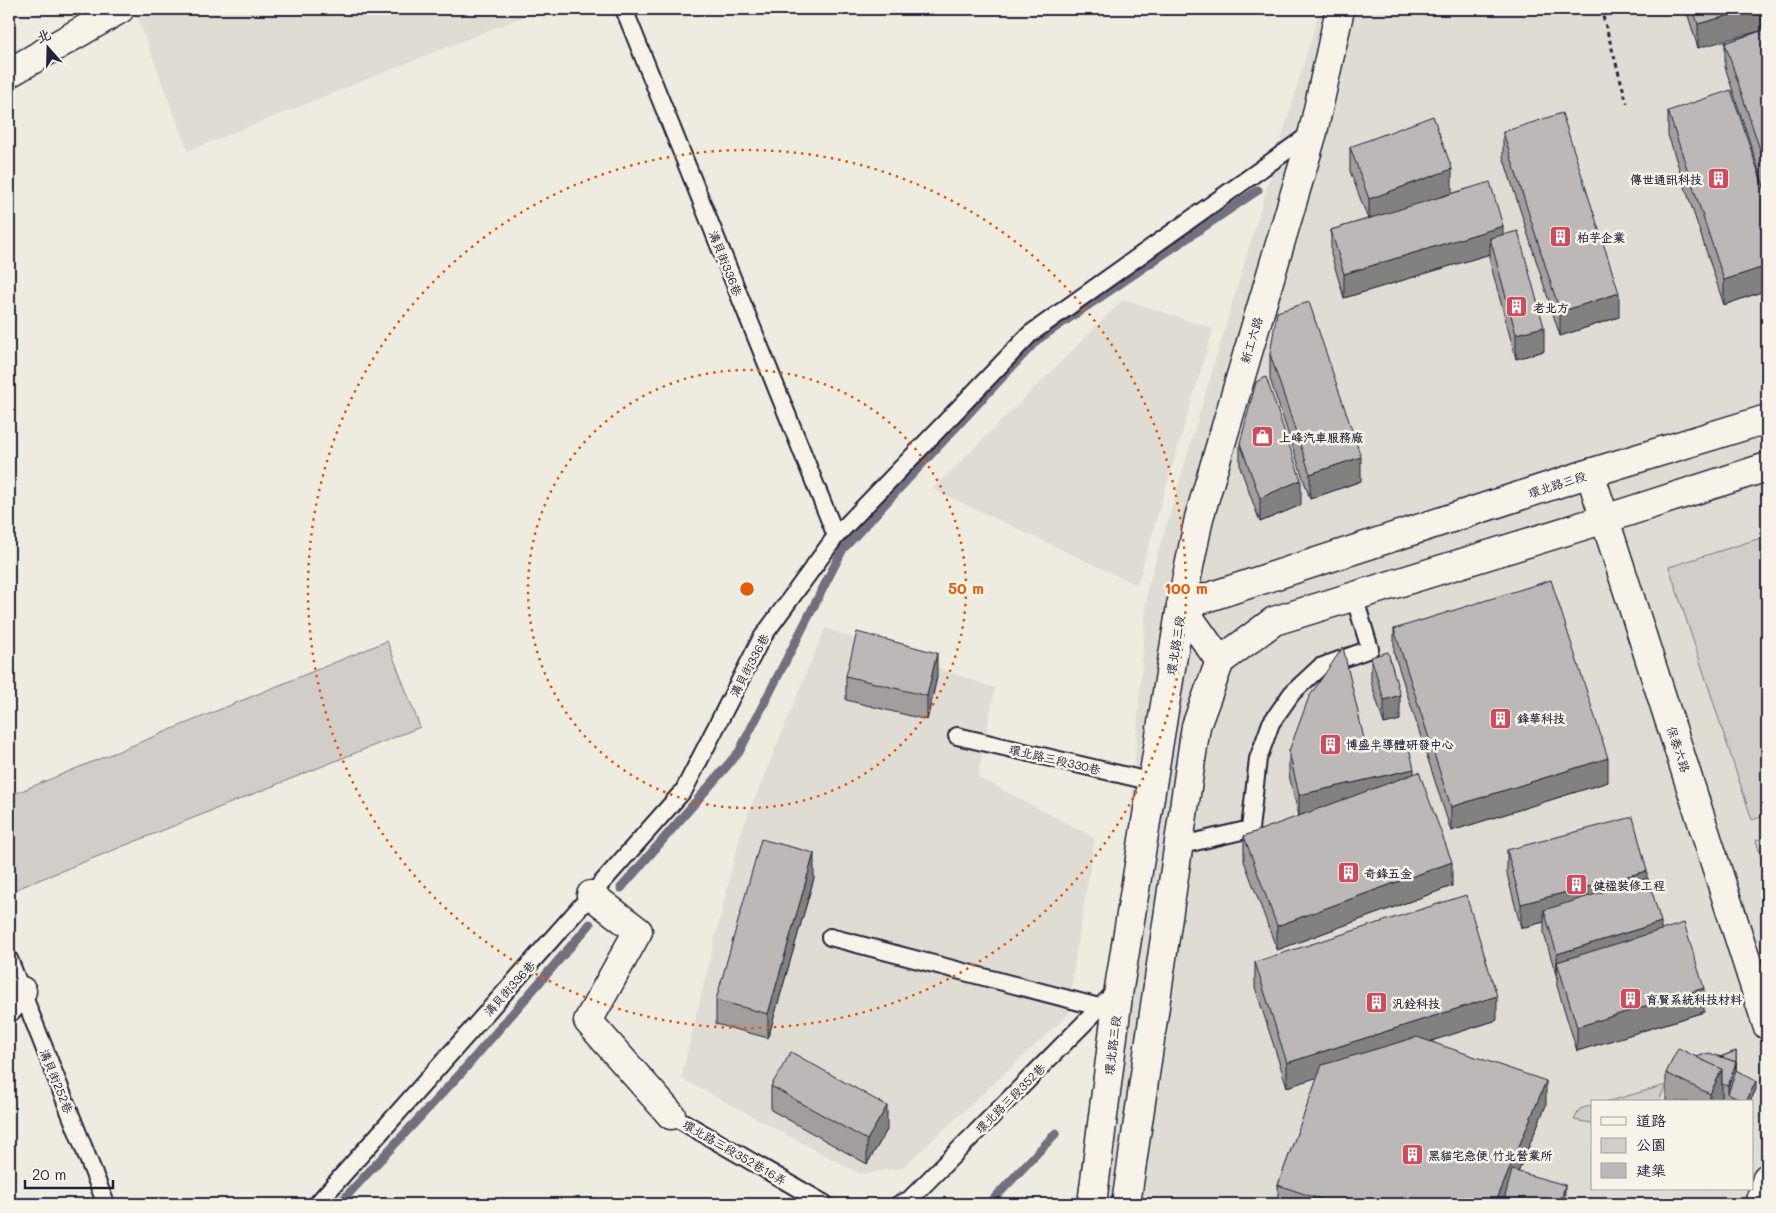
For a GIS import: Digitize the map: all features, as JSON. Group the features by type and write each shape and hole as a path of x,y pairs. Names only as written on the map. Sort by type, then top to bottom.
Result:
{"street":[{"path":"9,73 120,9"},
{"name":"新工六路","path":"1181,606 1198,518 1313,132 1340,9"},
{"name":"環北路三段","path":"1092,1204 1119,988 1181,606 1767,419"},
{"path":"1126,1204 1196,726 1220,661 1274,621 1767,467"},
{"name":"保泰六路","path":"1590,474 1767,1024"},
{"path":"1181,606 1220,661"},
{"path":"591,895 638,931 588,1021 671,1115"},
{"path":"1759,1204 1767,1178"}],"lane":[{"name":"溝貝街336巷","path":"317,1204 684,790 761,638 836,536 624,9"},
{"path":"836,536 1030,334 1313,132"},
{"path":"1178,846 1250,829 1258,759 1271,723 1292,693 1320,667 1370,649 1354,596"},
{"name":"環北路三段330巷","path":"957,736 1153,782"},
{"path":"830,937 1100,1007"},
{"name":"溝貝街252巷","path":"9,958 15,999 106,1204"},
{"name":"環北路三段352巷","path":"899,1204 909,1200 1119,988"},
{"name":"環北路三段352巷16弄","path":"671,1115 824,1204"},
{"path":"824,1204 830,1204"}],"path":[{"path":"1601,9 1627,102"}],"shaded area":[{"path":"149,9 542,9 188,151 137,16"},
{"path":"1320,9 1767,9 1767,1204 1103,1204 1147,590"},
{"path":"1124,299 1213,329 1137,585 933,489"},
{"path":"825,628 995,688 978,777 1095,838 1073,973 1069,1014 902,1168 860,1174 681,1078 741,832"}],"green space":[{"path":"1767,536 1767,815 1752,820 1669,567"},
{"path":"387,641 420,727 9,892 9,796"},
{"path":"1767,837 1767,879 1756,840"},
{"path":"1666,1085 1659,1100 1613,1100"},
{"path":"1591,1105 1591,1123 1574,1120 1580,1109"}],"building":[{"path":"1693,9 1752,9 1698,24"},
{"path":"1767,29 1767,171 1725,43"},
{"name":"傳世通訊科技","path":"1731,90 1767,198 1767,266 1724,280 1668,111"},
{"name":"柏芋企業","path":"1562,113 1619,293 1560,312 1503,132"},
{"path":"1433,116 1452,169 1369,199 1350,147"},
{"path":"1490,182 1503,226 1344,274 1331,230"},
{"path":"1518,231 1544,327 1516,334 1490,238"},
{"path":"1309,302 1361,457 1310,474 1270,354 1277,312"},
{"name":"上峰汽車服務廠","path":"1266,377 1301,480 1260,498 1240,443 1256,382"},
{"name":"鋒華科技","path":"1551,580 1608,758 1451,807 1394,629"},
{"path":"857,632 937,653 927,696 846,676"},
{"name":"博盛半導體研發中心","path":"1343,647 1367,752 1408,743 1414,769 1299,795 1289,751 1309,697"},
{"path":"1388,652 1400,695 1384,700 1371,657"},
{"name":"奇鋒五金","path":"1419,772 1452,862 1277,926 1244,836"},
{"path":"1633,817 1647,871 1521,904 1507,850"},
{"path":"761,839 814,853 768,1014 716,1000"},
{"path":"1648,878 1661,922 1557,954 1544,910"},
{"name":"汎銓科技","path":"1466,895 1497,996 1287,1063 1255,962"},
{"name":"育賢系統科技材料","path":"1684,923 1704,988 1577,1027 1557,962"},
{"name":"黑貓宅急便 竹北營業所","path":"1417,1037 1546,1081 1495,1204 1334,1204 1278,1185 1322,1065"},
{"path":"1678,1048 1722,1069 1710,1094 1666,1073"},
{"path":"1736,1051 1736,1062 1720,1057"},
{"path":"791,1052 887,1106 867,1140 771,1086"},
{"path":"1709,1053 1736,1062 1728,1086 1722,1084 1722,1069 1696,1057"},
{"path":"1736,1070 1756,1081 1747,1100 1740,1100 1728,1094"},
{"path":"1512,1170 1565,1185 1560,1204 1503,1204"}],"waterway":[{"path":"621,888 739,752 843,549 1037,340 1258,190"},
{"path":"339,1204 461,1073 590,924"},
{"path":"989,1204 1056,1133"}],"place":[{"name":"傳世通訊科技","path":"1718,179"},
{"name":"柏芋企業","path":"1561,237"},
{"name":"老北方","path":"1517,307"},
{"name":"上峰汽車服務廠","path":"1263,437"},
{"name":"鋒華科技","path":"1501,718"},
{"name":"博盛半導體研發中心","path":"1330,744"},
{"name":"奇鋒五金","path":"1348,873"},
{"name":"健楹裝修工程","path":"1577,885"},
{"name":"育賢系統科技材料","path":"1630,999"},
{"name":"汎銓科技","path":"1376,1003"},
{"name":"黑貓宅急便 竹北營業所","path":"1412,1155"}]}
